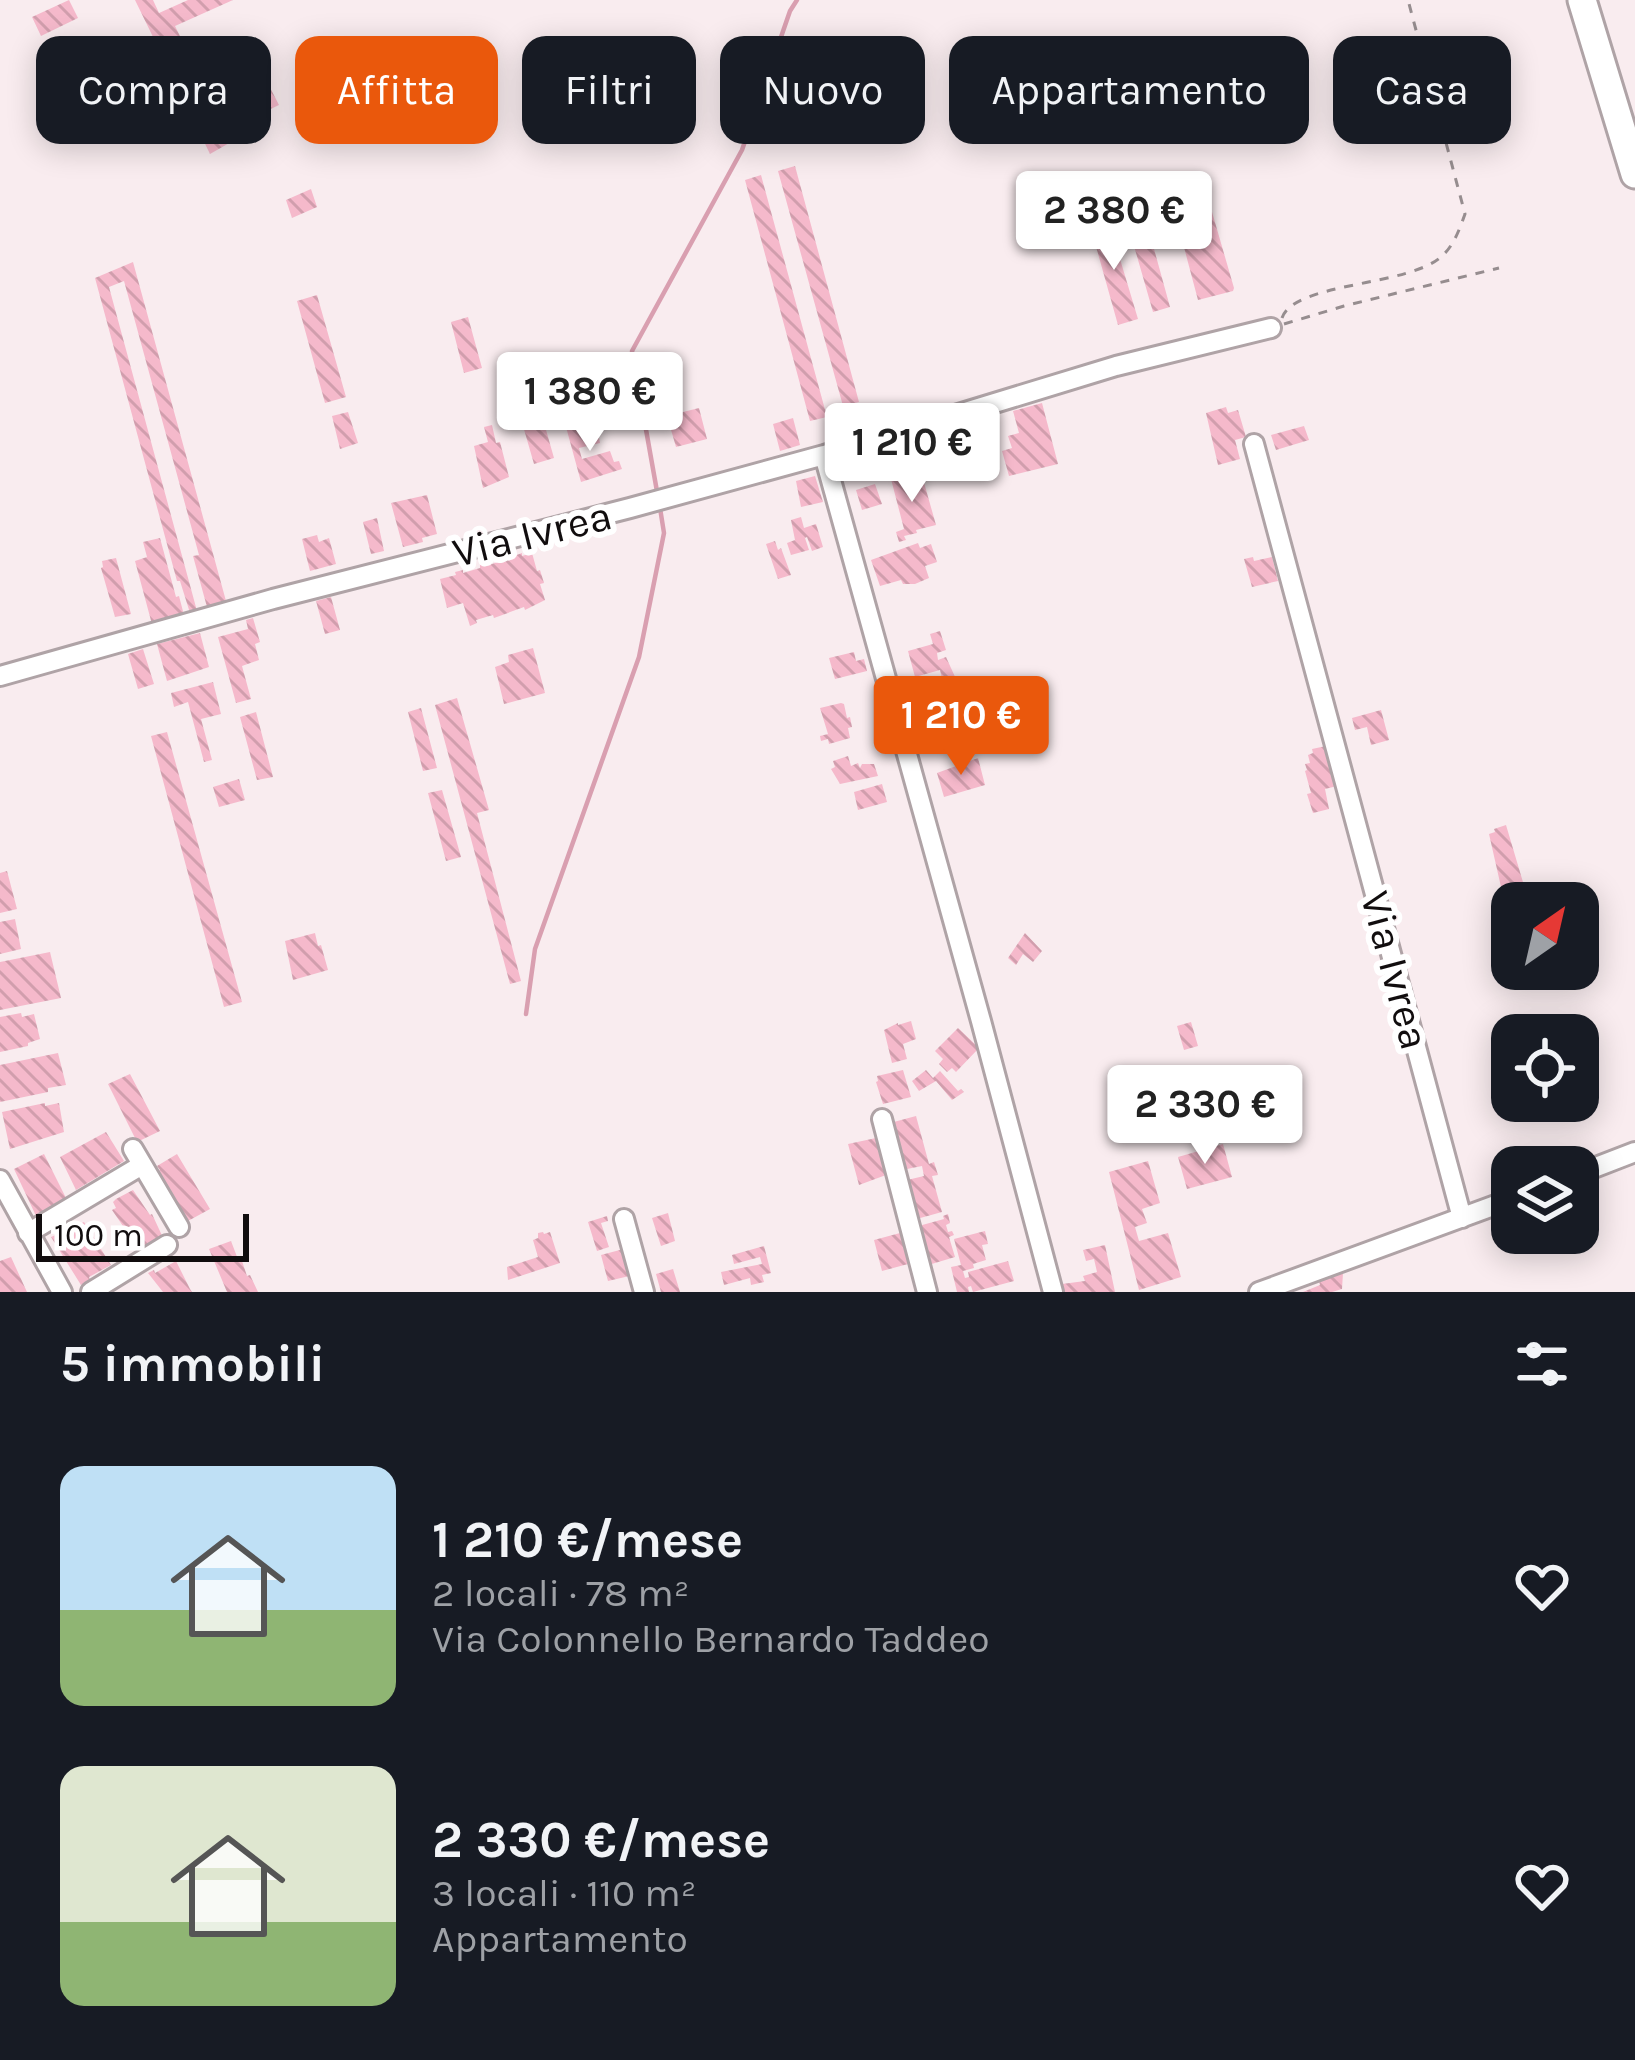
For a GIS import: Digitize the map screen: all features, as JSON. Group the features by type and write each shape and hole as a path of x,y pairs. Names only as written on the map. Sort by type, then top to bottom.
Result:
{"highway":[{"path":"1582,0 1635,174"},
{"path":"1594,0 1635,133"}],"street":[{"name":"Via Ivrea","path":"0,676 273,599 694,491 1116,366 1271,328"},
{"name":"Via Ivrea","path":"1254,444 1462,1218"},
{"path":"824,455 1053,1292"},
{"path":"882,1119 927,1292"},
{"path":"1599,1166 1635,1152"},
{"path":"28,1234 138,1157 179,1227"},
{"path":"0,1180 62,1292"},
{"path":"1259,1292 1491,1207"},
{"path":"624,1219 644,1292"},
{"path":"91,1292 166,1245"}],"path":[{"path":"1408,0 1465,214 1459,231 1446,254 1434,263 1296,299 1283,311 1281,326 1499,268"}],"building":[{"path":"69,0 78,18 41,36 32,17"},
{"path":"135,0 153,0 159,13 188,0 233,0 175,26 180,36 153,36"},
{"path":"205,144 228,144 210,154"},
{"path":"795,166 859,402 843,406 778,171"},
{"path":"761,175 827,417 810,421 745,180"},
{"path":"1142,181 1145,193 1085,210 1082,197"},
{"path":"311,189 317,207 292,218 286,200"},
{"path":"1212,212 1234,288 1198,300 1177,221"},
{"path":"1108,219 1138,319 1118,325 1090,225"},
{"path":"1148,227 1170,307 1153,312 1130,232"},
{"path":"133,262 226,601 207,607 193,556 199,555 124,281 109,287 197,611 190,613 177,581 95,278"},
{"path":"317,295 346,397 325,403 297,301"},
{"path":"468,317 482,368 464,373 451,322"},
{"path":"521,378 523,386 533,384 554,458 534,464 514,380"},
{"path":"1042,403 1058,464 1009,476 1002,451 1012,448 1008,436 1019,433 1013,411"},
{"path":"1226,407 1228,413 1238,410 1246,437 1235,440 1240,459 1218,465 1206,413"},
{"path":"699,408 707,439 676,447 667,416"},
{"path":"348,412 358,443 340,449 332,416"},
{"path":"793,418 800,445 780,451 773,424"},
{"path":"586,423 589,434 598,433 600,443 579,448 582,459 610,451 622,469 581,482 566,427"},
{"path":"492,425 509,477 483,488 474,446 488,442 484,427"},
{"path":"1304,426 1309,440 1276,450 1271,435"},
{"path":"912,473 915,481 923,479 936,525 916,530 899,542 896,532 904,529 891,479"},
{"path":"815,476 823,502 801,507 796,481"},
{"path":"875,484 882,504 862,510 856,490"},
{"path":"427,495 437,534 403,547 391,503"},
{"path":"801,517 804,528 816,524 823,547 812,551 807,537 809,550 791,555 787,543 795,540 791,520"},
{"path":"377,518 384,551 371,554 363,522"},
{"path":"317,535 319,542 329,538 336,564 310,571 302,539"},
{"path":"160,538 185,619 153,628 135,561 147,557 143,542"},
{"path":"775,541 791,575 778,579 766,544"},
{"path":"918,543 920,548 931,544 937,562 925,566 929,578 915,584 901,580 880,586 871,560"},
{"path":"532,553 545,600 525,610 476,620 470,626 463,603 447,608 440,579"},
{"path":"1253,557 1254,561 1272,557 1278,581 1252,587 1244,559"},
{"path":"116,558 131,614 115,617 101,568 102,561"},
{"path":"331,597 340,630 325,634 316,601"},
{"path":"253,618 259,660 242,666 251,699 236,703 218,637 248,629 246,620"},
{"path":"940,631 946,650 937,653 938,660 946,657 956,679 943,683 940,670 915,677 908,651 933,644 930,634"},
{"path":"200,633 209,667 167,681 157,644"},
{"path":"533,648 545,693 504,704 495,667 509,662 508,655"},
{"path":"143,649 154,684 138,689 128,654"},
{"path":"854,652 856,661 864,659 867,671 835,679 829,658"},
{"path":"213,682 221,714 201,719 212,760 204,762 188,702 174,707 171,693"},
{"path":"457,698 489,810 477,813 521,981 510,984 435,705"},
{"path":"841,703 850,717 850,738 829,744 828,739 821,741 820,736 828,734 820,708"},
{"path":"937,704 940,711 952,707 959,728 918,741 916,735 909,737 912,720"},
{"path":"421,708 437,768 423,771 408,712"},
{"path":"1381,710 1389,740 1371,745 1367,727 1355,730 1352,718"},
{"path":"256,712 273,777 257,780 240,717"},
{"path":"167,732 242,1002 224,1007 151,736"},
{"path":"1326,746 1337,786 1325,789 1329,809 1313,813 1305,764 1310,763 1312,749"},
{"path":"848,756 851,766 874,764 878,776 840,784 831,769 833,761"},
{"path":"978,758 985,785 944,797 937,773"},
{"path":"239,779 245,800 219,807 213,787"},
{"path":"882,784 887,802 858,810 854,792"},
{"path":"442,790 461,857 446,861 428,793"},
{"path":"1506,825 1523,882 1500,882 1489,834"},
{"path":"7,871 17,909 0,913 0,873"},
{"path":"15,919 21,949 0,954 0,922"},
{"path":"315,933 328,970 293,980 285,941"},
{"path":"1025,933 1042,951 1033,962 1023,954 1016,965 1008,958"},
{"path":"50,952 61,998 0,1010 0,962"},
{"path":"21,1013 22,1017 34,1014 40,1039 0,1052 0,1017"},
{"path":"911,1021 916,1039 903,1044 907,1059 892,1063 884,1030"},
{"path":"1191,1022 1198,1046 1184,1050 1177,1026"},
{"path":"958,1028 979,1048 956,1072 952,1068 947,1072 935,1051"},
{"path":"58,1053 66,1085 0,1102 0,1065"},
{"path":"903,1070 911,1097 883,1104 877,1076"},
{"path":"926,1070 933,1078 940,1071 964,1092 952,1100 936,1081 919,1091 912,1081"},
{"path":"130,1074 160,1131 137,1142 108,1084"},
{"path":"59,1103 64,1132 10,1149 2,1112"},
{"path":"916,1116 929,1164 934,1162 938,1175 932,1176 942,1212 913,1220 903,1181 924,1176 922,1166 902,1170 890,1123"},
{"path":"106,1132 124,1161 76,1190 60,1157"},
{"path":"876,1138 886,1175 859,1185 848,1144"},
{"path":"1223,1144 1232,1177 1187,1189 1178,1157"},
{"path":"44,1154 67,1200 37,1218 14,1169"},
{"path":"177,1154 210,1209 188,1221 157,1172 157,1166"},
{"path":"1148,1161 1160,1203 1142,1209 1147,1223 1135,1227 1139,1241 1168,1233 1181,1277 1139,1290 1109,1172"},
{"path":"133,1190 152,1214 165,1242 140,1259 127,1228 112,1210 116,1199"},
{"path":"668,1213 675,1241 661,1246 652,1218"},
{"path":"948,1214 946,1225 954,1235 949,1237 955,1257 925,1266 915,1227"},
{"path":"607,1216 608,1221 601,1223 609,1247 597,1251 588,1222"},
{"path":"84,1222 111,1265 81,1285 51,1237"},
{"path":"985,1231 986,1260 963,1271 965,1278 968,1272 1008,1261 1014,1281 957,1292 951,1267 961,1265 954,1239"},
{"path":"550,1232 560,1263 508,1280 507,1267 538,1257 533,1240"},
{"path":"900,1233 908,1264 882,1271 874,1240"},
{"path":"231,1241 258,1292 227,1292 209,1249"},
{"path":"1105,1245 1115,1292 1064,1292 1062,1284 1085,1281 1083,1276 1097,1272 1094,1259 1086,1261 1083,1250"},
{"path":"764,1246 771,1273 762,1275 764,1282 751,1285 750,1278 724,1285 721,1272 762,1264 760,1257 734,1264 732,1255"},
{"path":"631,1247 638,1274 608,1281 601,1255"},
{"path":"11,1257 27,1292 0,1292 0,1261"},
{"path":"176,1261 192,1292 163,1292 148,1273"},
{"path":"673,1269 680,1292 661,1292 656,1274"},
{"path":"1343,1273 1342,1289 1303,1292 1320,1285 1319,1281"}],"waterway":[{"path":"658,497 632,351 742,150 797,0"},
{"path":"526,1014 535,949 639,657 664,533 660,508"}]}
